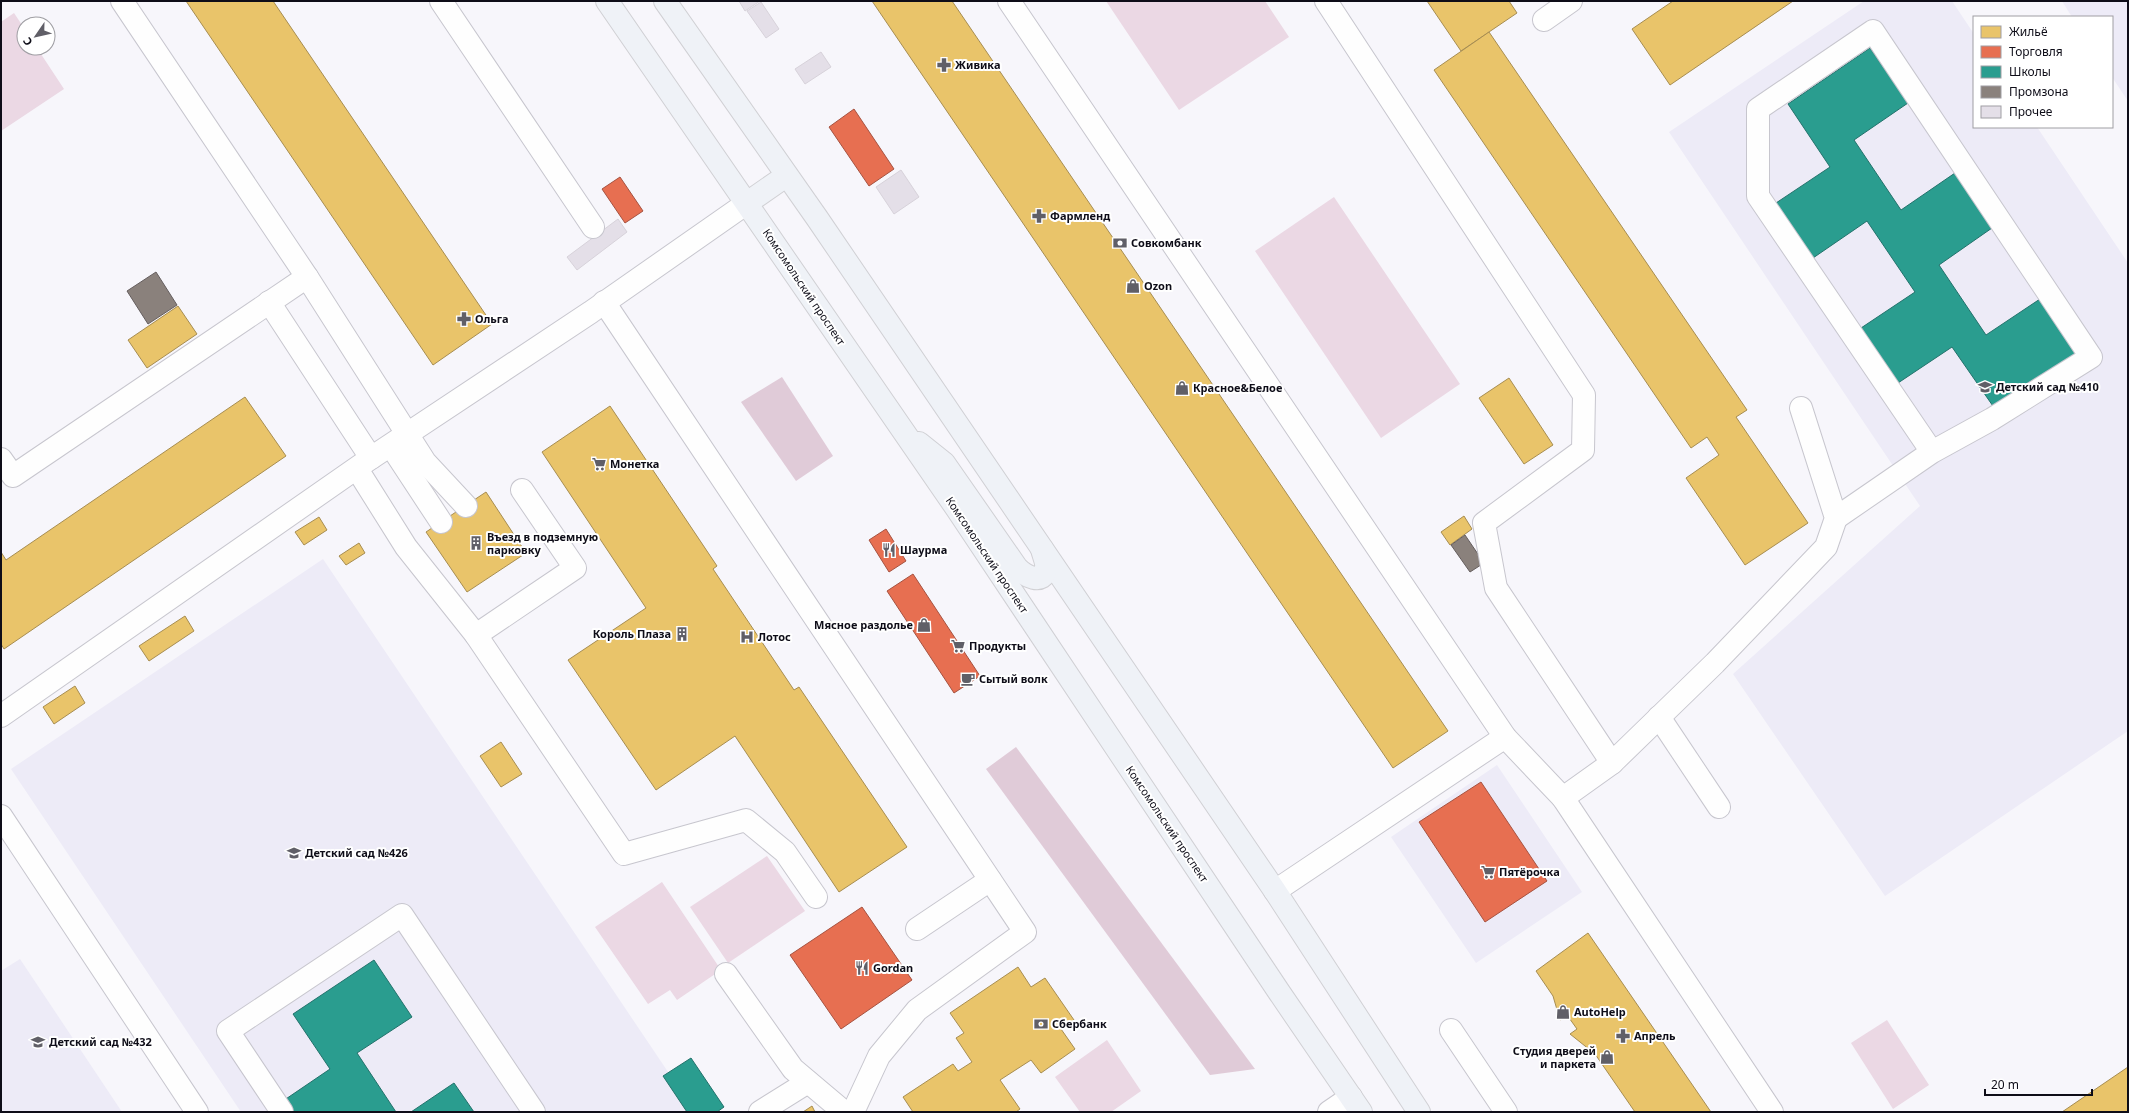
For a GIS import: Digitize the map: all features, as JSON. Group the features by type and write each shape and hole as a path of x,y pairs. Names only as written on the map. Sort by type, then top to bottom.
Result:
{"main road":[{"name":"Комсомольский проспект","path":"607,1 902,430 1356,1105"},
{"path":"665,1 1041,548 1274,891 1419,1112"},
{"path":"747,203 786,176"},
{"path":"902,430 944,463 1017,568 1024,575 1032,578 1038,578 1044,574 1046,567 1041,548"}],"lane":[{"path":"122,1 307,276 399,440 441,522"},
{"path":"441,1 593,227"},
{"path":"1009,1 1505,737 1563,798 1772,1112"},
{"path":"1326,1 1584,395 1583,450 1484,523 1496,588 1612,763"},
{"path":"1544,20 1571,1"},
{"path":"1563,798 1612,763 1715,663 1826,547 1836,518 1932,452 1992,420 2090,356 1873,31 1758,109 1758,196 1932,452"},
{"path":"1,716 364,464 604,302 747,203"},
{"path":"1,459 13,476 307,276"},
{"path":"269,302 364,464 406,547 476,635 624,854 746,820 785,852 816,897"},
{"path":"604,302 1025,932 917,1010 879,1056 853,1112"},
{"path":"1801,408 1836,518"},
{"path":"399,440 424,462 466,506"},
{"path":"476,635 575,568 522,490"},
{"path":"1659,717 1719,807"},
{"path":"1274,891 1505,737"},
{"path":"1,816 198,1112"},
{"path":"917,929 990,880"},
{"path":"282,1112 228,1031 402,914 534,1112"},
{"path":"726,974 793,1069 844,1112"},
{"path":"1451,1030 1506,1112"},
{"path":"760,1112 808,1082"},
{"path":"1329,1112 1356,1105"}],"shaded area":[{"path":"1106,1 1265,1 1289,37 1179,110"},
{"name":"Детский сад №410","path":"1864,1 1952,1 1973,32 1973,128 2038,128 2128,263 2128,731 1885,896 1733,674 1920,506 1669,132"},
{"path":"2062,1 2128,1 2128,101 2113,78 2113,16 2071,16"},
{"path":"14,13 16,16 16,56 42,56 64,89 1,131 1,22"},
{"path":"1334,197 1460,384 1381,438 1255,251"},
{"path":"782,377 833,456 796,481 741,402"},
{"name":"Детский сад №426","path":"323,559 695,1112 241,1112 11,769"},
{"path":"1016,747 1255,1069 1210,1075 986,769"},
{"path":"1497,765 1582,892 1476,963 1391,837"},
{"path":"767,856 805,911 728,963 690,907"},
{"path":"662,882 721,970 677,1000 670,990 648,1004 595,927"},
{"name":"Детский сад №432","path":"20,959 122,1112 1,1112 1,971"},
{"path":"1887,1020 1929,1085 1893,1109 1851,1043"},
{"path":"1107,1040 1141,1091 1111,1112 1080,1112 1055,1077"}],"building: Жильё":[{"path":"186,1 273,1 492,324 433,365"},
{"path":"872,1 952,1 1448,731 1393,768"},
{"path":"1427,1 1509,1 1517,13 1461,51"},
{"path":"1673,1 1793,1 1670,85 1632,29"},
{"path":"1489,32 1747,410 1736,417 1808,523 1745,565 1686,478 1719,455 1707,437 1691,448 1434,70"},
{"path":"178,306 197,334 147,368 128,340"},
{"path":"1509,378 1553,445 1524,464 1479,398"},
{"path":"245,397 286,456 4,649 1,644 1,552 6,560"},
{"name":"Король Плаза","path":"610,406 717,566 713,569 794,690 799,687 907,847 839,892 735,736 656,790 568,660 646,608 542,452"},
{"name":"Въезд в подземную парковку","path":"486,492 526,553 467,592 426,532"},
{"path":"1464,516 1472,529 1450,545 1441,532"},
{"path":"319,517 327,530 304,545 295,532"},
{"path":"359,543 365,553 346,565 339,556"},
{"path":"185,616 194,631 149,661 139,646"},
{"path":"75,686 85,703 54,724 43,707"},
{"path":"501,742 522,774 501,787 480,756"},
{"path":"1588,933 1711,1112 1635,1112 1595,1054 1570,1034 1577,1029 1567,1015 1560,1020 1553,996 1536,971"},
{"path":"1018,967 1031,987 1045,978 1074,1020 1061,1029 1075,1049 1041,1073 1031,1060 1000,1080 1020,1109 1016,1112 913,1112 903,1097 953,1064 958,1071 972,1062 956,1038 964,1033 950,1013"},
{"path":"2128,1067 2128,1112 2062,1112"},
{"path":"812,1106 815,1112 803,1112"}],"building: Торговля":[{"path":"854,109 894,169 869,186 829,127"},
{"path":"620,177 643,211 625,223 602,189"},
{"path":"886,529 906,561 889,572 869,540"},
{"path":"913,574 980,676 954,693 887,591"},
{"path":"1481,782 1547,881 1485,922 1419,822"},
{"path":"862,907 912,980 841,1029 790,955"}],"building: Школы":[{"path":"1870,48 1908,103 1854,140 1901,210 1955,173 1992,228 1939,265 1986,335 2040,299 2077,353 1995,409 1952,347 1898,383 1861,328 1915,292 1867,221 1813,258 1776,203 1830,167 1788,104"},
{"path":"374,960 412,1017 357,1053 396,1112 282,1112 277,1105 330,1069 293,1014"},
{"path":"691,1058 724,1107 717,1112 687,1112 663,1076"},
{"path":"454,1083 474,1112 411,1112"}],"building: Промзона":[{"path":"156,272 177,305 148,324 127,291"},
{"path":"1465,535 1484,563 1470,572 1451,545"}],"building: Прочее":[{"path":"739,1 760,1 745,11"},
{"path":"761,2 779,29 766,38 747,11"},
{"path":"821,52 831,67 805,84 795,69"},
{"path":"901,170 919,197 894,214 876,187"},
{"path":"618,219 627,232 577,270 567,257"}],"place":[{"name":"Живика","path":"944,65"},
{"name":"Фармленд","path":"1039,216"},
{"name":"Совкомбанк","path":"1120,243"},
{"name":"Ozon","path":"1133,286"},
{"name":"Ольга","path":"464,319"},
{"name":"Детский сад №410","path":"1985,387"},
{"name":"Красное&Белое","path":"1182,388"},
{"name":"Монетка","path":"599,464"},
{"name":"Въезд в подземную парковку","path":"476,543"},
{"name":"Шаурма","path":"889,550"},
{"name":"Мясное раздолье","path":"924,625"},
{"name":"Король Плаза","path":"682,634"},
{"name":"Лотос","path":"747,637"},
{"name":"Продукты","path":"958,646"},
{"name":"Сытый волк","path":"968,679"},
{"name":"Детский сад №426","path":"294,853"},
{"name":"Пятёрочка","path":"1488,872"},
{"name":"Gordan","path":"862,968"},
{"name":"AutoHelp","path":"1563,1012"},
{"name":"Сбербанк","path":"1041,1024"},
{"name":"Апрель","path":"1623,1036"},
{"name":"Детский сад №432","path":"38,1042"},
{"name":"Студия дверей и паркета","path":"1607,1057"}]}
